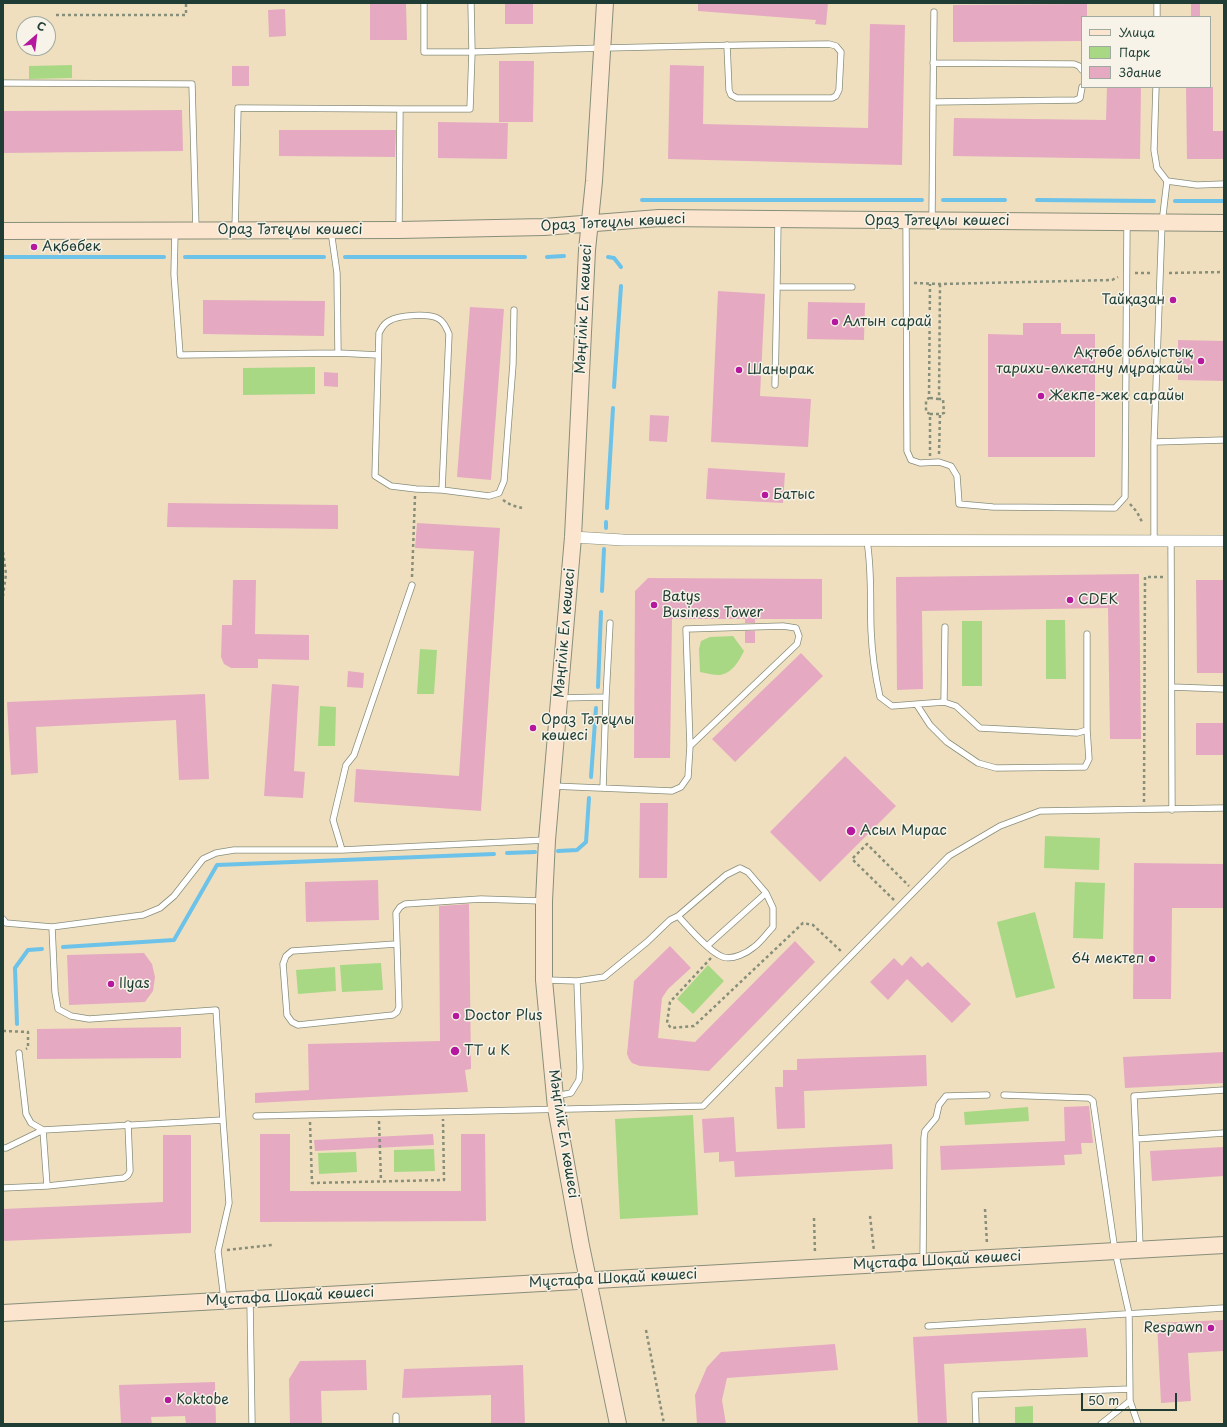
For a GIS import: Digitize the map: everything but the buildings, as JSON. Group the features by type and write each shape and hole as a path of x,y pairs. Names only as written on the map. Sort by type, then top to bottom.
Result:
{"street":[{"name":"Мәңгілік Ел көшесі","path":"605,3 594,178 589,224 573,537 547,840 544,901 544,980 555,1102 618,1424"},
{"name":"Ораз Тәтеұлы көшесі","path":"3,231 399,230 544,227 659,218 1224,223"},
{"path":"573,537 623,540 1224,541"},
{"name":"Мұстафа Шоқай көшесі","path":"3,1313 1224,1245"}],"lane":[{"path":"424,3 424,52 472,52 602,47 727,45 829,44 836,46 841,52 839,90 836,96 832,98 737,98 731,95 729,90 727,45"},
{"path":"235,230 238,108 470,109 472,52 471,3"},
{"path":"1157,3 1157,16"},
{"path":"932,221 934,12"},
{"path":"933,63 1074,64 1081,69"},
{"path":"3,83 192,84 196,230"},
{"path":"933,102 1076,100 1080,98 1082,88"},
{"path":"1154,541 1154,442 1160,273 1162,223 1167,181 1157,168 1154,150 1156,88"},
{"path":"399,230 400,109"},
{"path":"1167,181 1197,184 1224,184"},
{"path":"775,386 778,219"},
{"path":"906,220 907,451 911,460 920,463 939,462 950,466 957,476 959,504 1115,508 1125,497 1126,222"},
{"path":"175,230 174,274 180,355 338,353 378,355"},
{"path":"331,230 337,273 338,353"},
{"path":"777,287 852,287"},
{"path":"442,490 449,334 440,319 433,316 407,316 389,320 379,333 375,476 391,486 489,496 499,493 504,482 514,310"},
{"path":"1154,442 1224,440"},
{"path":"867,541 870,559 871,631 874,673 880,697 892,706 944,702 956,706 980,728 1077,733 1087,730"},
{"path":"1171,541 1172,810"},
{"path":"342,850 333,820 346,765 354,755 412,585"},
{"path":"603,788 610,623"},
{"path":"552,786 672,792 681,787 688,777 690,746 686,629 783,626 796,628 799,636 797,644 690,746"},
{"path":"944,702 945,627"},
{"path":"917,705 930,725 946,742 978,763 996,768 1085,767 1089,759 1087,730 1087,634"},
{"path":"1172,687 1224,689"},
{"path":"560,698 606,697"},
{"path":"256,1116 442,1111 555,1102 656,1107 703,1106 949,856 1000,826 1040,811 1224,808"},
{"path":"4,922 52,927 143,915 160,908 174,896 203,859 216,853 234,850 342,850 547,840"},
{"path":"544,980 577,981 604,976 647,942 670,920 678,916 726,875 740,868 748,872 766,893 773,908 774,927 755,947 736,957 724,958 715,954 678,916"},
{"path":"707,946 766,893"},
{"path":"396,944 292,951 286,956 283,964 287,1015 292,1022 298,1025 393,1015 397,1012 399,1007 396,914 400,907 405,904 481,899 544,901"},
{"path":"52,927 55,992 58,1009 71,1016 88,1019 216,1010 229,1203 218,1251 225,1301"},
{"path":"555,1102 571,1093 579,1080 580,1068 577,981"},
{"path":"19,1053 26,1114 31,1123 43,1130"},
{"path":"1141,1250 1134,1096 1224,1090"},
{"path":"923,1262 925,1131 936,1118 939,1105 946,1096 986,1095"},
{"path":"1004,1095 1089,1098 1093,1101 1115,1252 1129,1313 1130,1401 1138,1424"},
{"path":"3,1148 6,1148 43,1130 128,1124 223,1120"},
{"path":"3,1188 47,1186 124,1178 130,1171 128,1124"},
{"path":"43,1130 47,1186"},
{"path":"1136,1139 1224,1133"},
{"path":"250,1299 252,1424"},
{"path":"928,1326 1224,1308"},
{"path":"976,1424 975,1395 1130,1389"},
{"path":"1101,1424 1130,1401"},
{"path":"396,1416 396,1424"}],"path":[{"path":"56,15 186,15 186,3"},
{"path":"906,282 940,284 1112,280 1126,274 1224,272"},
{"path":"929,398 943,399 944,412 940,414 930,414 926,412 926,400 929,398 930,284"},
{"path":"939,399 940,284"},
{"path":"929,463 930,414"},
{"path":"939,462 940,414"},
{"path":"412,585 416,489"},
{"path":"499,493 504,502 522,508"},
{"path":"1125,497 1137,512 1142,522"},
{"path":"3,552 6,574 3,596"},
{"path":"1144,810 1145,577 1171,577"},
{"path":"900,907 852,859 867,844 915,892"},
{"path":"715,954 670,1002 667,1023 671,1028 694,1026 802,923 813,925 848,959"},
{"path":"3,1031 28,1032 28,1048 19,1053"},
{"path":"310,1114 312,1183 444,1180 442,1111"},
{"path":"378,1113 381,1181"},
{"path":"985,1209 988,1258"},
{"path":"870,1216 875,1265"},
{"path":"814,1218 816,1268"},
{"path":"218,1251 272,1245"},
{"path":"646,1330 664,1424"}],"green space":[{"path":"72,65 72,78 29,79 29,66"},
{"path":"315,367 315,394 243,395 243,368"},
{"path":"1046,620 1065,620 1066,679 1046,679"},
{"path":"962,621 982,621 982,686 962,686"},
{"path":"733,636 744,651 740,659 731,670 719,675 700,672 699,649 701,641 710,637"},
{"path":"420,649 437,650 434,694 417,694"},
{"path":"320,706 336,707 335,746 318,746"},
{"path":"1045,836 1100,838 1099,870 1044,868"},
{"path":"1075,882 1105,883 1103,939 1073,938"},
{"path":"1035,912 1055,988 1016,998 997,922"},
{"path":"381,963 383,990 342,992 340,965"},
{"path":"708,965 724,981 693,1014 677,999"},
{"path":"335,967 336,991 298,994 296,970"},
{"path":"1028,1107 1029,1121 965,1125 964,1112"},
{"path":"693,1115 698,1215 620,1219 615,1119"},
{"path":"434,1149 435,1171 394,1172 394,1150"},
{"path":"356,1152 357,1172 319,1174 318,1153"},
{"path":"1033,1406 1033,1424 1015,1424 1015,1407"}],"waterway":[{"path":"642,200 922,200"},
{"path":"943,200 1005,200"},
{"path":"1037,200 1154,201"},
{"path":"1175,201 1224,201"},
{"path":"547,257 564,256"},
{"path":"3,257 164,257"},
{"path":"185,257 324,257"},
{"path":"345,257 525,257"},
{"path":"608,257 614,258 621,267"},
{"path":"614,387 621,286"},
{"path":"607,508 613,408"},
{"path":"606,522 606,528"},
{"path":"602,591 604,549"},
{"path":"598,687 601,612"},
{"path":"591,777 596,708"},
{"path":"558,851 577,850 586,842 589,798"},
{"path":"507,853 535,852"},
{"path":"63,947 174,940 217,865 494,854"},
{"path":"17,1024 15,968 28,950 42,949"}],"place":[{"name":"Ақбөбек","path":"34,247"},
{"name":"Тайқазан","path":"1173,300"},
{"name":"Алтын сарай","path":"835,322"},
{"name":"Ақтөбе облыстық тарихи-өлкетану мұражайы","path":"1201,361"},
{"name":"Шанырак","path":"739,370"},
{"name":"Жекпе-жек сарайы","path":"1041,396"},
{"name":"Батыс","path":"765,495"},
{"name":"CDEK","path":"1070,600"},
{"name":"Batys Business Tower","path":"654,605"},
{"name":"Ораз Тәтеұлы көшесі","path":"533,728"},
{"name":"Асыл Мирас","path":"851,831"},
{"name":"64 мектеп","path":"1152,959"},
{"name":"Ilyas","path":"111,984"},
{"name":"Doctor Plus","path":"456,1016"},
{"name":"ТТ и К","path":"455,1051"},
{"name":"Respawn","path":"1211,1328"},
{"name":"Koktobe","path":"168,1400"}]}
